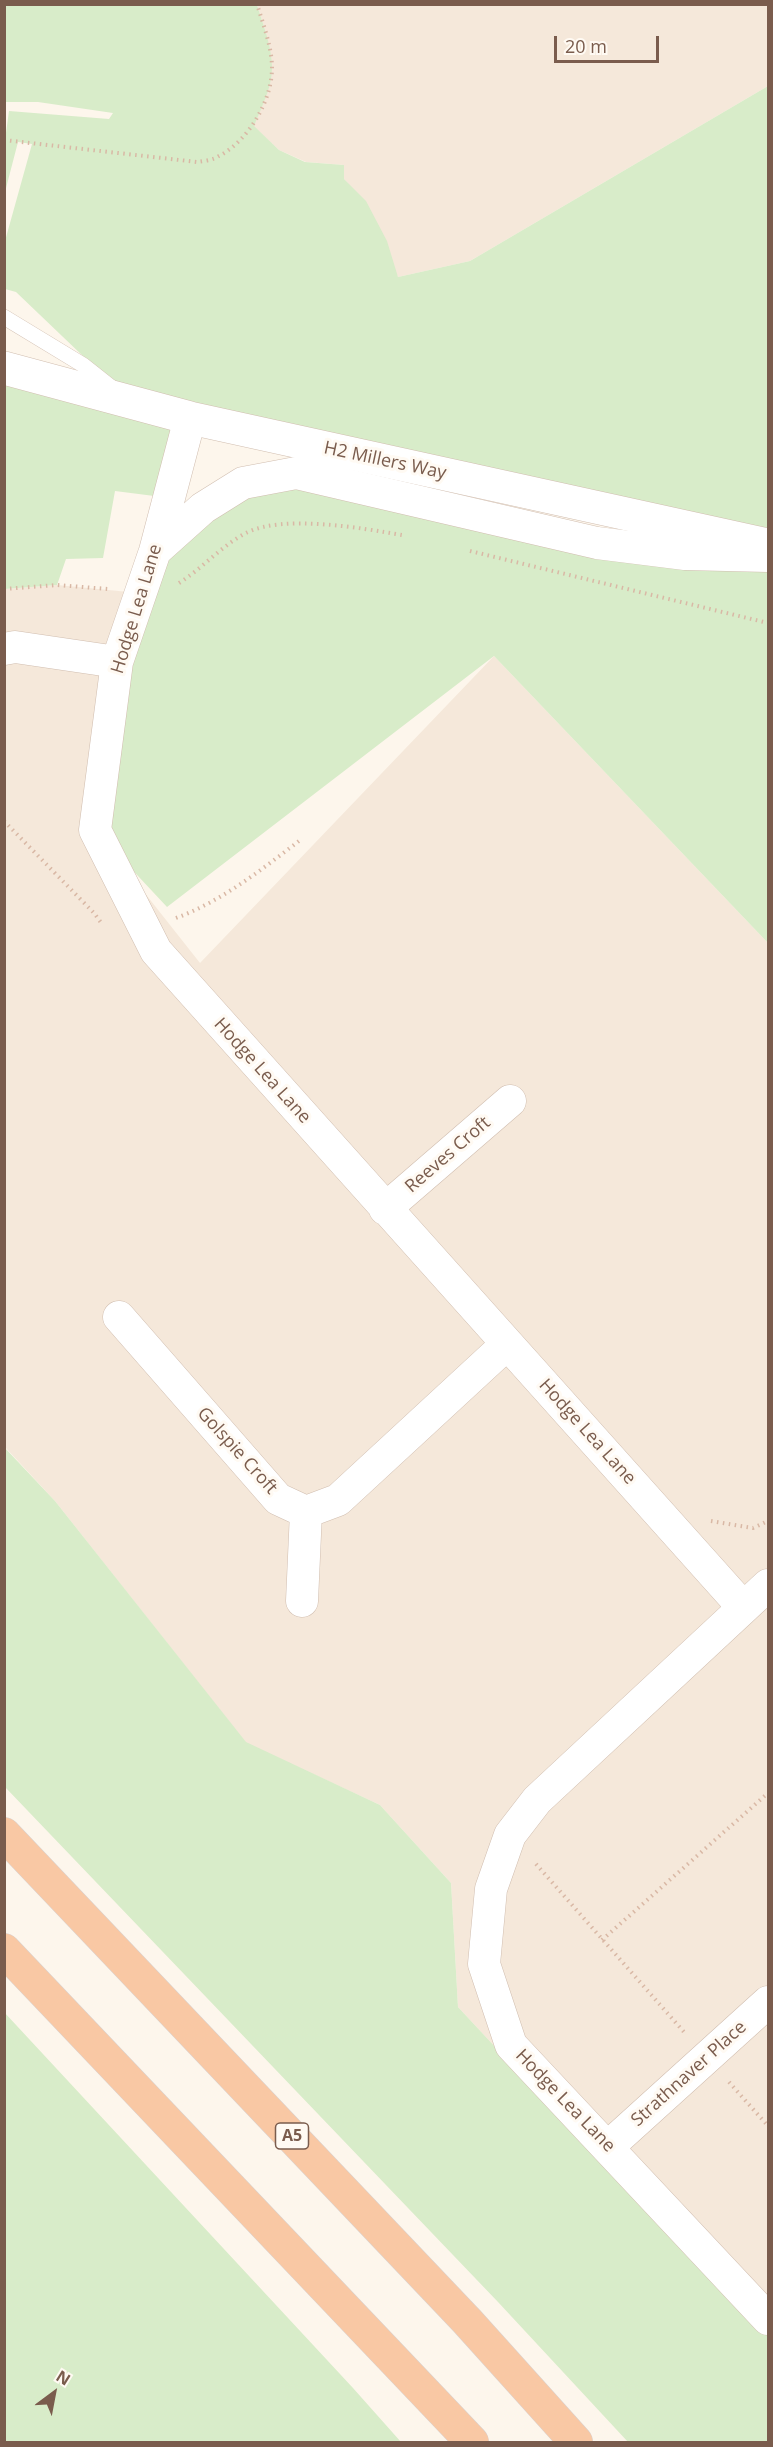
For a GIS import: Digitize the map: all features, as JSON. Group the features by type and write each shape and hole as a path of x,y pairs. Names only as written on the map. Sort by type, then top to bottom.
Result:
{"highway":[{"name":"A5","path":"4,1834 467,2321 576,2442"},
{"path":"4,1950 471,2442"}],"street":[{"name":"H2 Millers Way","path":"4,368 190,418 768,545"},
{"name":"Hodge Lea Lane","path":"190,418 155,550 117,662 95,830 156,951 743,1607"},
{"path":"155,550 202,508 243,483 296,473 597,543 685,554 768,556"},
{"path":"4,649 15,647 117,662"},
{"name":"Reeves Croft","path":"385,1209 510,1101"},
{"name":"Golspie Croft","path":"119,1317 278,1498 306,1512"},
{"path":"302,1601 306,1512 338,1500 507,1344"},
{"name":"Hodge Lea Lane","path":"768,1585 537,1800 510,1835 491,1889 484,1964 511,2045 609,2146 768,2319"},
{"name":"Strathnaver Place","path":"609,2146 768,2002"}],"lane":[{"path":"4,317 84,365 132,403"}],"path":[{"path":"4,140 197,162 218,157 235,145 254,126 265,99 272,68 266,33 257,4"},
{"path":"4,589 57,585 139,593 167,591 194,574 218,551 247,532 282,524 363,528 405,536"},
{"path":"461,549 768,623"},
{"path":"141,921 172,919 200,909 258,872 299,841"},
{"path":"603,1940 768,1793"},
{"path":"510,1835 768,2126"}],"shaded area":[{"path":"257,5 768,5 768,86 470,261 398,277 351,187 344,179 344,165 306,162 279,150 253,126 265,99 266,33"},
{"path":"57,585 139,593 95,830 200,963 494,656 768,943 768,2323 593,2152 458,2007 451,1883 380,1805 246,1743 55,1501 5,1447 5,589"}],"green space":[{"path":"4,5 257,5 269,44 272,75 254,126 279,150 305,162 344,165 344,179 366,201 387,241 398,277 470,261 768,86 768,545 191,418 170,498 115,491 103,558 66,559 57,585 5,589 5,368 131,402 16,292 5,289 5,241 32,144 18,142 5,192 5,140 9,111 109,119 113,113 38,102 5,102"},
{"path":"243,483 413,502 768,556 768,943 494,656 167,907 95,830 155,551"},
{"path":"4,1447 55,1501 246,1742 380,1805 451,1883 458,2007 593,2152 768,2323 768,2442 628,2442 498,2302 5,1787"},
{"path":"4,2012 353,2388 401,2442 5,2442"}]}
